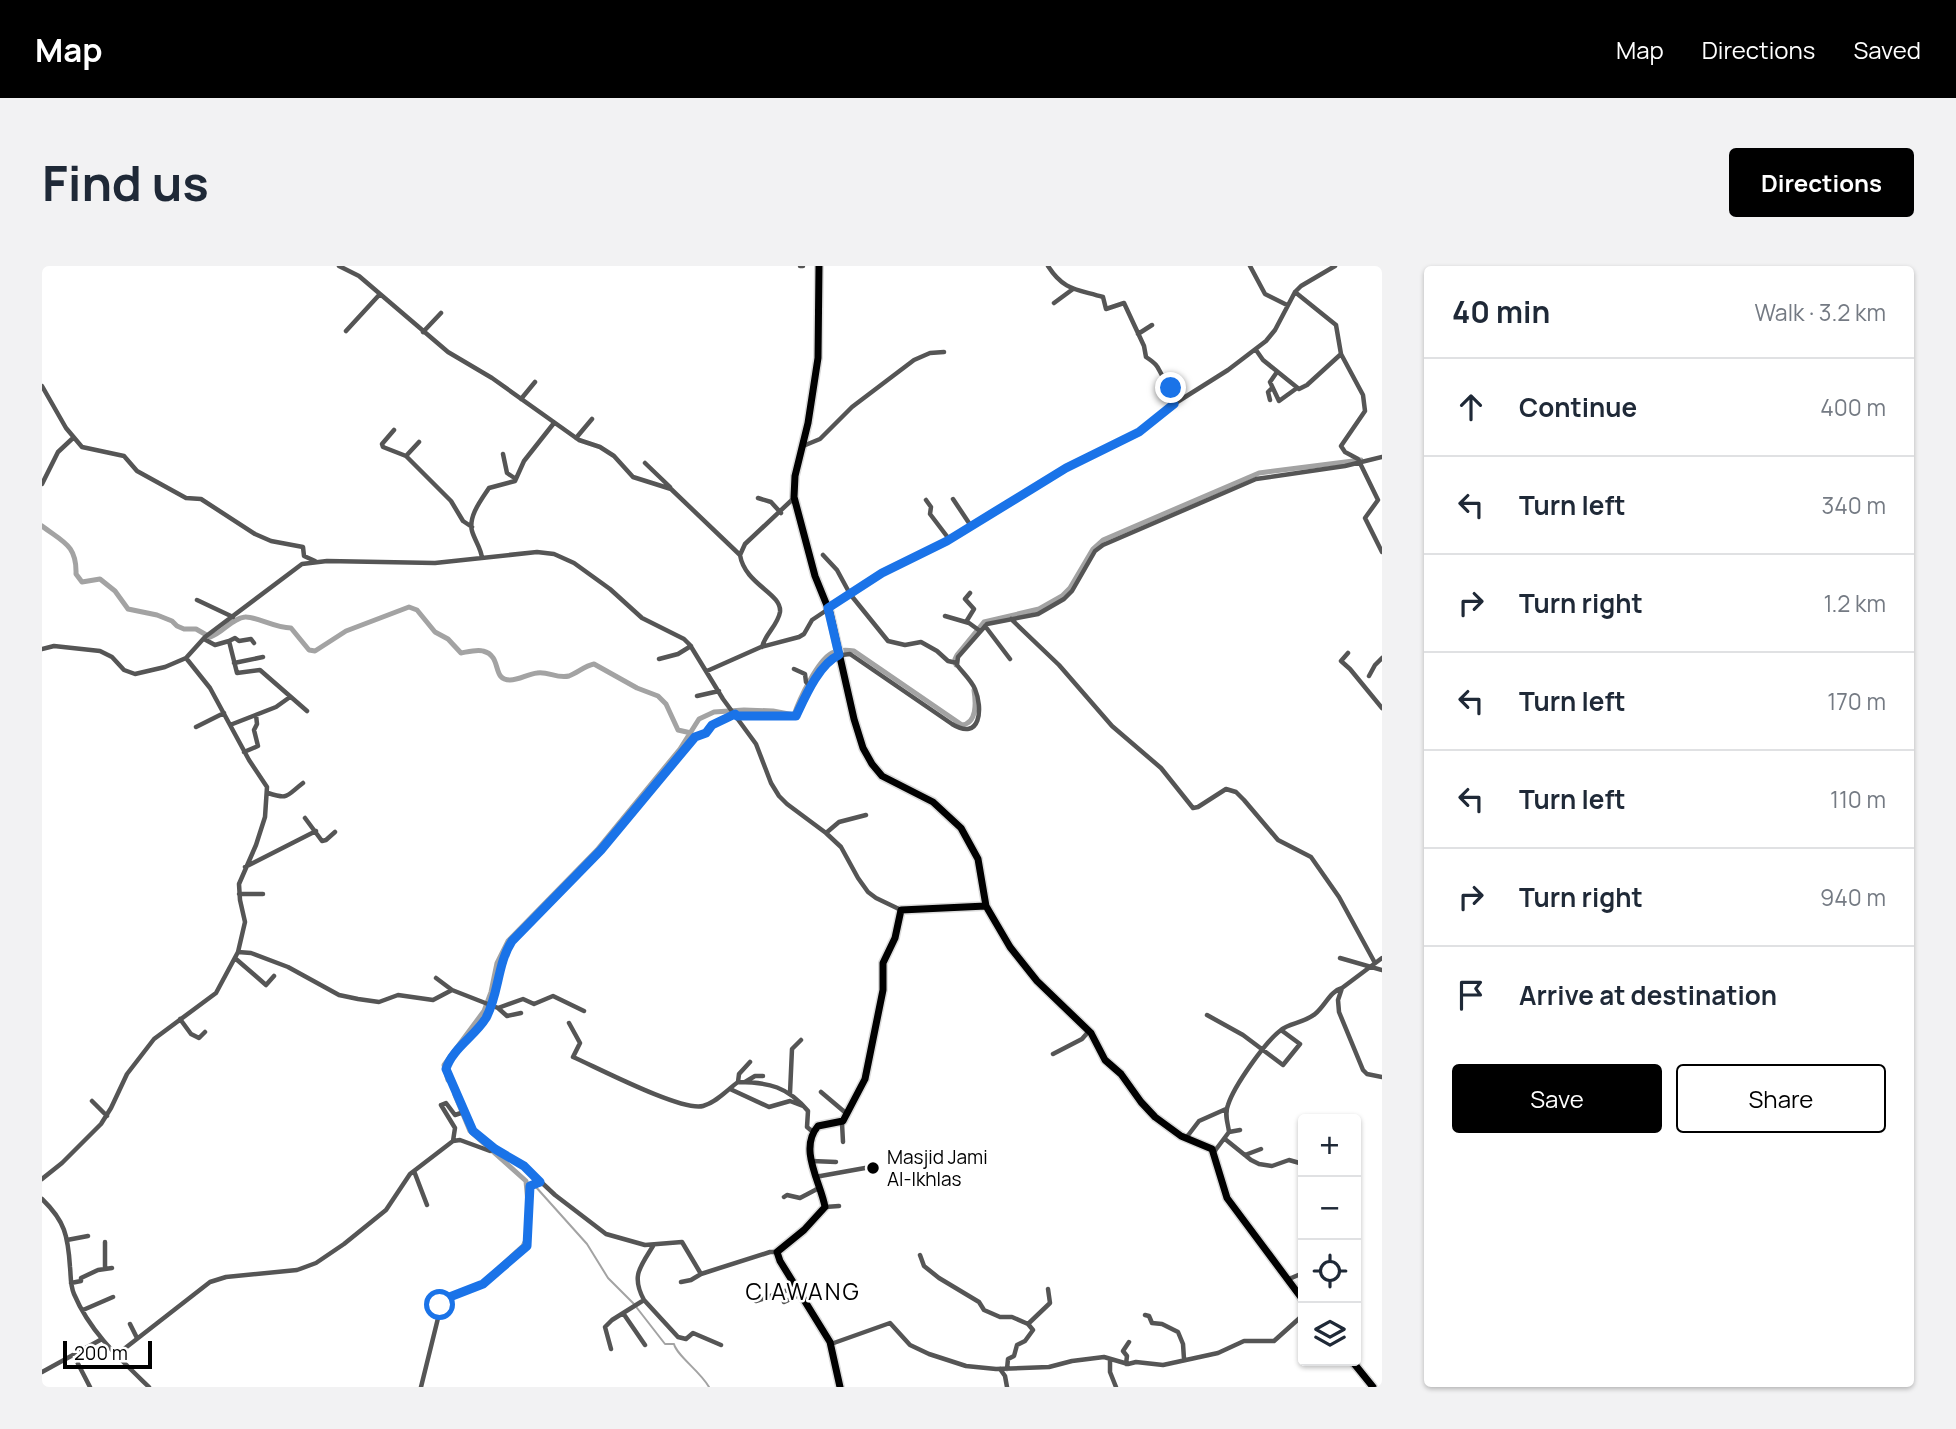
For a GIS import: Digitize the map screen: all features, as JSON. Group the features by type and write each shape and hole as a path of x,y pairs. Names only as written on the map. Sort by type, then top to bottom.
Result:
{"main road":[{"path":"818,266 818,358 795,477 794,497 815,576 828,608 854,719 868,758 882,776 933,802 958,824 978,859 986,906 1010,947 1030,973 1089,1031 1103,1058 1121,1074 1148,1110 1186,1138 1209,1147 1214,1152 1227,1198 1298,1292"},
{"path":"840,1387 831,1344 795,1288 777,1252 804,1230 825,1207 811,1161 813,1132 820,1125 842,1123 865,1079 883,990 883,962 895,938 901,910 986,906"},
{"path":"1356,1366 1373,1387"}],"street":[{"path":"339,266 359,276 448,352 492,377 576,438 600,447 614,456 633,477 671,489"},
{"path":"1048,266 1059,281 1073,289 1101,296 1107,309 1124,303 1146,357 1158,365 1170,385 1170,397 1174,404"},
{"path":"1250,266 1265,295 1287,305"},
{"path":"707,671 762,647 799,637 804,634 811,620 882,573 949,539 1066,468 1139,432 1174,404 1256,350 1275,330 1295,292 1309,280 1335,266"},
{"path":"1054,303 1073,289"},
{"path":"1295,292 1336,325 1341,354 1359,387 1365,405 1363,416 1341,446 1359,461 1378,500 1365,518 1382,552"},
{"path":"346,331 380,294"},
{"path":"423,332 441,313"},
{"path":"1138,334 1152,325"},
{"path":"1256,350 1263,360 1301,389 1341,354"},
{"path":"802,446 820,439 852,407 914,360 930,353 944,352"},
{"path":"1278,372 1270,380 1281,401 1297,388"},
{"path":"522,399 535,382"},
{"path":"42,386 58,416 82,447 126,458 137,471 186,498 201,499 233,522 265,539 303,547 304,556 317,562"},
{"path":"1270,400 1268,392 1272,388"},
{"path":"576,438 592,419"},
{"path":"482,558 481,548 472,527 475,509 487,491 516,479 524,461 554,423"},
{"path":"394,430 382,446 406,456 451,501 463,521 472,527"},
{"path":"42,484 59,451 73,438"},
{"path":"406,456 419,442"},
{"path":"503,454 507,473 516,479"},
{"path":"955,663 978,629 1042,613 1064,600 1095,551 1110,542 1256,479 1382,457"},
{"path":"645,463 740,555 754,583 774,596 780,607 780,614 762,647"},
{"path":"740,555 745,544 781,513 794,497"},
{"path":"758,498 771,502 781,513"},
{"path":"953,499 971,526"},
{"path":"926,500 931,507 930,514 949,539"},
{"path":"44,647 100,651 112,657 124,670 135,674 166,667 186,658 206,636 302,564 414,564 537,552 561,557 610,589 642,618 684,639 691,646 756,744 779,796 826,833 847,855 868,892 901,910"},
{"path":"493,1150 473,1131 462,1113 447,1067 483,1022 504,957 518,934 601,850 694,738 735,713 795,717 808,685 839,652 853,655 966,731 972,729 976,722 978,702 973,684 955,663 924,643 905,645 888,641 850,594 837,570 823,555"},
{"path":"966,622 974,609 965,599 970,593"},
{"path":"197,600 234,617"},
{"path":"945,617 966,622 978,629"},
{"path":"1011,620 1059,665 1112,726 1161,768 1193,808 1230,789 1244,800 1278,840 1311,857 1339,897 1375,963"},
{"path":"985,626 1010,659"},
{"path":"206,636 215,645 236,638 239,641 251,639 254,643"},
{"path":"229,641 238,673 260,670 307,711"},
{"path":"659,659 678,654 691,646"},
{"path":"1348,653 1341,661 1382,708"},
{"path":"234,663 262,657"},
{"path":"42,1179 62,1163 107,1116 137,1058 160,1033 214,996 238,952 245,922 239,884 260,834 268,804 268,793 211,688 186,658"},
{"path":"1369,676 1382,658"},
{"path":"794,668 805,674 808,685"},
{"path":"697,696 719,691"},
{"path":"230,725 276,706 290,697"},
{"path":"196,727 224,713"},
{"path":"244,752 258,746 254,730 257,724 256,715"},
{"path":"268,793 286,798 303,783"},
{"path":"826,833 839,821 866,815"},
{"path":"305,818 324,841 334,832"},
{"path":"244,867 316,831"},
{"path":"239,894 263,894"},
{"path":"238,952 251,953 288,967 340,995 358,999 379,1002 398,995 433,1000 452,989"},
{"path":"1340,958 1382,970"},
{"path":"1214,1152 1229,1132 1227,1109 1250,1064 1281,1030 1321,1010 1334,990 1342,988 1382,958"},
{"path":"236,959 266,985 274,976"},
{"path":"436,978 452,989 498,1008 507,1016 521,1013"},
{"path":"1342,988 1338,1000 1339,1014 1363,1070 1367,1074 1382,1077"},
{"path":"498,1008 523,999 534,1004 555,996 584,1011"},
{"path":"1207,1015 1243,1035 1281,1064 1285,1064 1300,1044 1281,1030"},
{"path":"180,1019 197,1038 205,1032"},
{"path":"569,1023 580,1043 573,1057 632,1085 690,1107 705,1106 738,1082 755,1082 790,1093 808,1112 807,1127 813,1132"},
{"path":"1053,1054 1082,1039 1089,1031"},
{"path":"790,1093 792,1049 801,1040"},
{"path":"738,1082 739,1074 750,1062"},
{"path":"745,1082 755,1076 762,1076"},
{"path":"730,1089 769,1107 790,1101 804,1106"},
{"path":"821,1092 847,1114"},
{"path":"92,1101 107,1116"},
{"path":"453,1141 455,1128 441,1105 445,1103 454,1114 462,1113"},
{"path":"1186,1138 1199,1121 1227,1109"},
{"path":"842,1123 843,1142"},
{"path":"1229,1132 1240,1130"},
{"path":"1225,1139 1244,1155 1268,1166 1289,1160 1298,1163"},
{"path":"115,1356 210,1282 226,1277 301,1269 329,1255 386,1210 414,1171 453,1141 460,1140 493,1150 524,1166 540,1182 606,1234 653,1246 682,1242 701,1274"},
{"path":"1244,1155 1261,1149"},
{"path":"811,1161 836,1162"},
{"path":"815,1177 865,1168"},
{"path":"414,1171 427,1205"},
{"path":"421,1387 442,1302 483,1284 527,1246 530,1186 540,1182"},
{"path":"783,1197 787,1195 800,1198 819,1188"},
{"path":"42,1199 59,1216 67,1240 71,1283 83,1310 115,1356 149,1387"},
{"path":"825,1207 839,1206"},
{"path":"67,1240 88,1236"},
{"path":"105,1242 105,1269"},
{"path":"653,1246 641,1265 637,1278 645,1300 678,1338 686,1339 693,1333 721,1345"},
{"path":"681,1282 777,1252"},
{"path":"920,1255 924,1266 979,1302 984,1310 999,1317 1012,1317 1028,1324 1033,1330 1025,1341 1017,1345 1014,1356 1008,1359 1007,1369"},
{"path":"71,1283 81,1281 81,1278 94,1272 111,1268"},
{"path":"1289,1279 1298,1275"},
{"path":"756,1301 795,1288 795,1297 784,1302"},
{"path":"1028,1324 1050,1303 1048,1289"},
{"path":"83,1310 113,1297"},
{"path":"611,1349 605,1327 645,1300"},
{"path":"623,1313 645,1345"},
{"path":"1145,1315 1149,1316 1151,1323 1164,1325 1178,1332 1182,1339 1184,1359"},
{"path":"831,1344 890,1323 911,1345 929,1354 972,1367 1049,1367 1097,1358 1126,1364 1136,1362 1159,1366 1219,1353 1244,1341 1274,1341 1298,1319"},
{"path":"130,1324 137,1338"},
{"path":"42,1372 102,1339"},
{"path":"1126,1364 1127,1356 1123,1351 1129,1342"},
{"path":"74,1356 90,1387"},
{"path":"1110,1359 1110,1372 1116,1387"},
{"path":"1000,1369 1005,1376 1007,1387"}],"waterway":[{"path":"956,665 957,655 984,622 1039,609 1062,596 1070,588 1093,549 1103,540 1259,473 1361,460"},
{"path":"42,526 71,550 76,574 82,582 100,579 115,591 128,609 157,615 184,629 196,629 210,637 236,620 249,617 291,628 309,650 315,651 346,631 409,607 417,610 435,632 448,639 461,653 478,650 489,654 504,679 513,680 541,673 569,676 594,664 637,688 658,696 666,704 678,730 691,733"},
{"path":"448,1080 444,1065 484,1011 497,963 508,941 597,850 680,749 699,719 714,712 744,710 794,715 820,664 832,653 840,651 854,651 962,725 973,716 974,690"},
{"path":"455,1095 470,1131 526,1181 528,1203"},
{"path":"535,1186 587,1244 608,1278 634,1304"},
{"path":"499,1268 523,1246 527,1238"},
{"path":"637,1308 665,1344 674,1344 679,1354 709,1387"}],"place":[{"name":"Masjid Jami Al-Ikhlas","path":"873,1168"}],"district":[{"name":"CIAWANG","path":"803,1291"}],"route":[{"path":"440,1305 447,1298 483,1284 527,1246 529,1238 530,1186 540,1182 511,1156 495,1149 473,1131 446,1069 485,1019 504,957 512,941 601,850 695,737 735,714 792,718 796,716 806,692 828,662 839,655 828,608 882,573 947,541 1066,468 1139,432 1174,404 1170,397 1171,388"}]}
